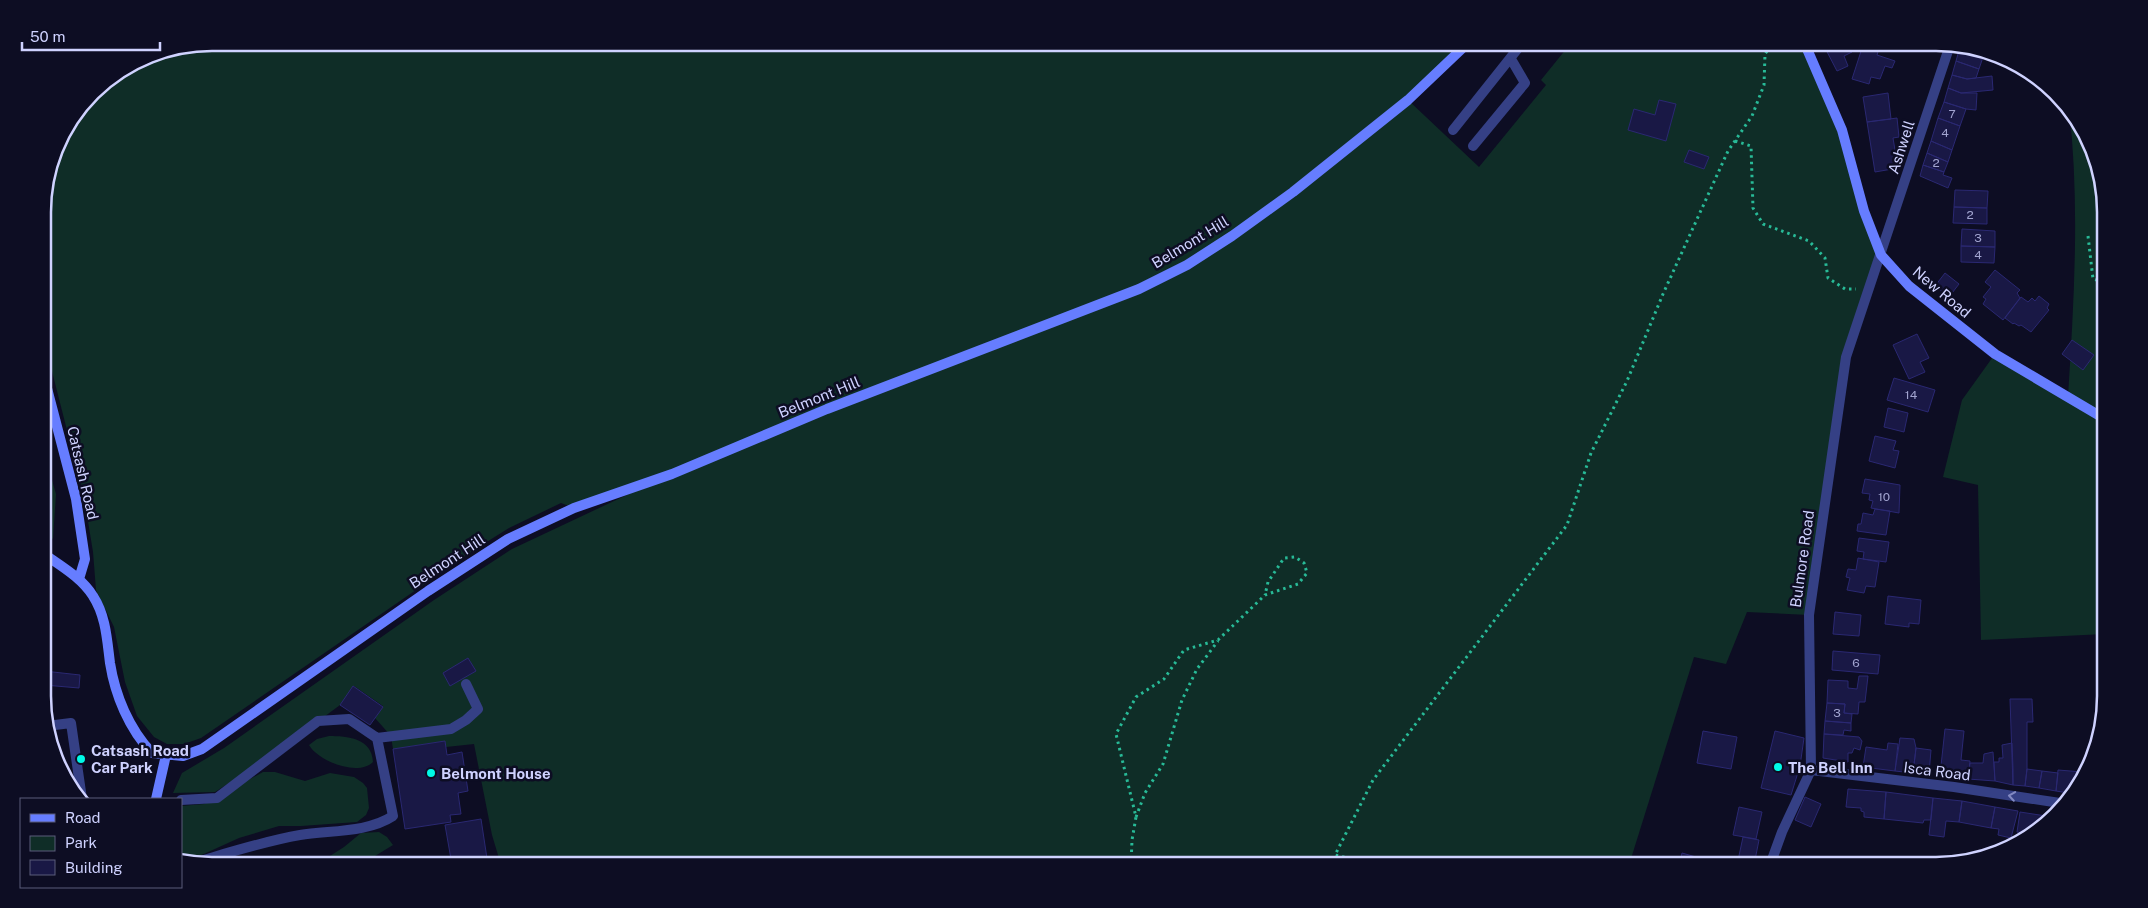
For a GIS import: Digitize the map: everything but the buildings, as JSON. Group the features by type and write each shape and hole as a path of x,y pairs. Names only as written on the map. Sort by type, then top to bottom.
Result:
{"main road":[{"name":"Belmont Hill","path":"166,755 183,756 202,749 428,591 508,539 574,508 672,474 827,409 1138,289 1187,265 1232,236 1293,192 1408,100 1459,51"},
{"name":"New Road","path":"1808,51 1842,130 1864,211 1881,255 1909,286 1995,354 2097,414"},
{"name":"Catsash Road","path":"52,406 76,499 85,559 79,579"},
{"path":"51,559 79,579 93,595 102,613 111,665 120,699 138,737 152,753 166,755 156,798"}],"street":[{"path":"1453,130 1516,51"},
{"name":"Ashwell","path":"1881,255 1948,52"},
{"path":"1473,146 1525,83 1511,59"},
{"name":"Bulmore Road","path":"1773,856 1782,832 1811,770 1810,606 1846,357 1881,255"},
{"path":"182,800 217,798 318,721 349,719 377,738 451,729 466,720 478,709 466,684"},
{"path":"54,725 71,723 80,788"},
{"path":"213,857 256,844 301,835 381,824 393,816 377,738"},
{"name":"Isca Road","path":"1811,770 1954,787 2056,802"}],"path":[{"path":"1341,856 1335,855 1373,780 1567,525 1591,453 1627,382 1667,285 1728,151 1752,116 1764,85 1765,54 1767,51"},
{"path":"1735,141 1751,146 1754,208 1764,224 1809,241 1825,258 1828,278 1846,289 1869,290"},
{"path":"2088,236 2093,279 2097,280"},
{"path":"1131,856 1136,817 1145,793 1163,764 1182,700 1196,669 1214,649 1218,640 1265,595 1298,584 1307,573 1304,563 1295,557 1284,558 1268,582 1265,595"},
{"path":"1136,817 1116,734 1136,697 1164,679 1184,650 1218,640"}],"green space":[{"path":"1459,51 1408,100 1479,167 1546,85 1541,80 1564,51 1810,51 1881,255 1846,357 1809,615 1747,612 1726,664 1694,657 1632,856 499,857 492,835 474,744 446,747 445,741 393,749 391,736 375,718 383,706 354,686 340,705 277,752 215,792 173,793 182,773 224,748 434,600 512,549 665,477 574,508 561,503 509,528 477,548 201,738 184,744 167,744 154,737 137,716 125,682 114,627 96,590 93,552 84,497 52,370 52,202 57,171 68,141 78,123 106,91 123,78 141,68 181,54 202,52"},
{"path":"2070,125 2084,151 2091,171 2097,212 2097,634 1981,640 1978,485 1943,477 1962,400 1995,354 2068,397 2075,252"},
{"path":"51,478 56,494 53,539 51,538"},
{"path":"329,736 351,738 363,743 372,754 373,762 358,768 339,765 321,757 309,745 317,739"},
{"path":"263,772 275,772 305,781 330,773 354,777 363,783 367,788 369,808 366,815 357,822 279,826 239,838 200,856 182,853 182,806 204,804"},
{"path":"379,832 387,837 393,845 374,857 328,857 344,847 361,833"}],"place":[{"name":"Catsash Road Car Park","path":"81,759"},
{"name":"The Bell Inn","path":"1778,767"},
{"name":"Belmont House","path":"431,773"}]}
